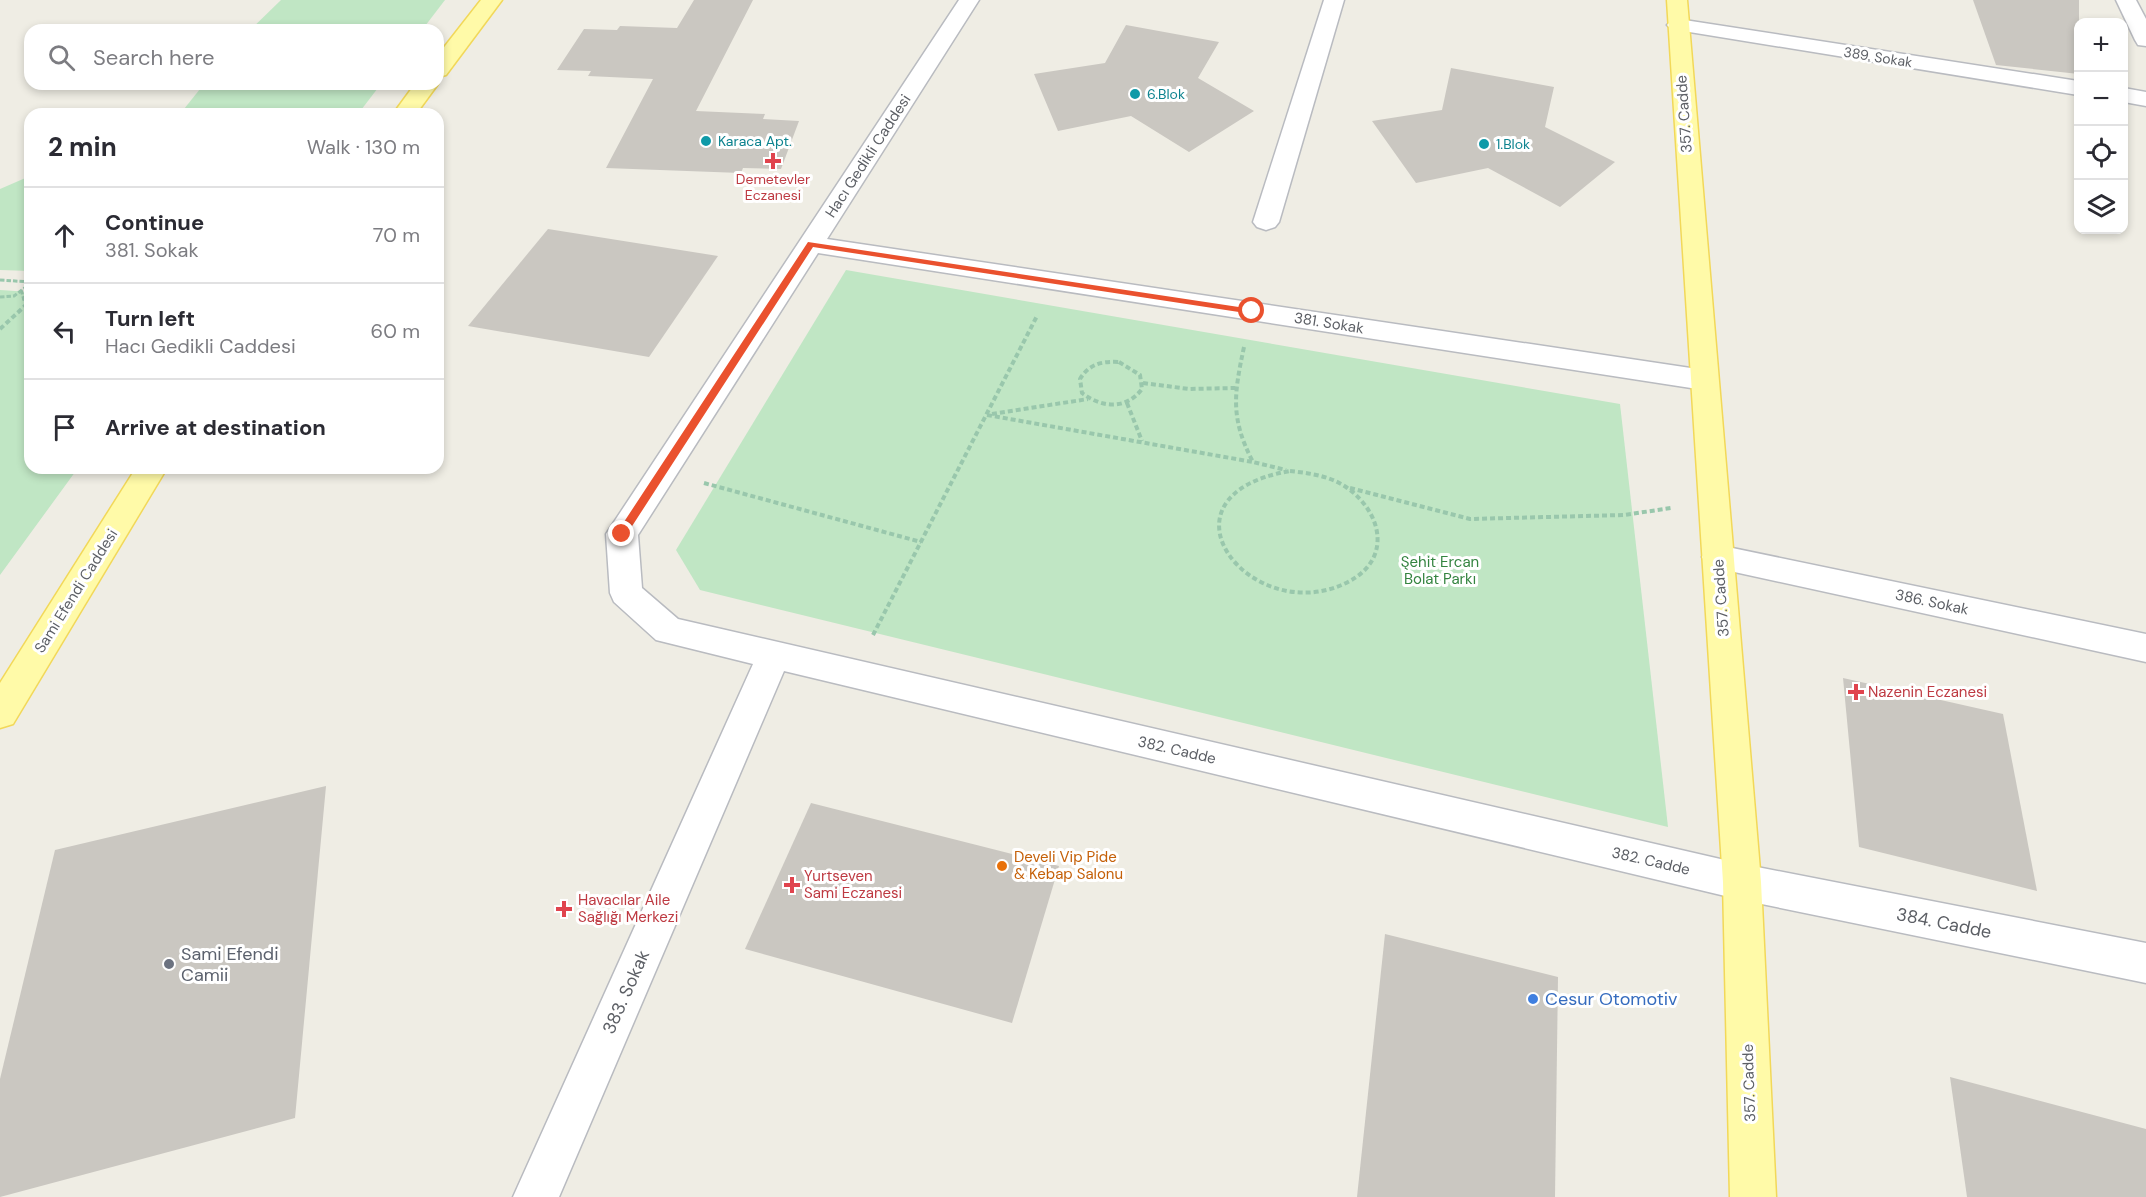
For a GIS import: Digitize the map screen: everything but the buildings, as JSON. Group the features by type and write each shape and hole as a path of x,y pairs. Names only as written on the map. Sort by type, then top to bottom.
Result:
{"main road":[{"path":"444,62 492,0"},
{"name":"357. Cadde","path":"1678,12 1742,882 1753,1197"},
{"path":"409,108 422,90"},
{"name":"Sami Efendi Caddesi","path":"0,713 148,474"}],"street":[{"name":"Hacı Gedikli Caddesi","path":"626,593 622,534 969,0"},
{"path":"1266,222 1334,0"},
{"path":"2126,0 2146,40"},
{"name":"389. Sokak","path":"1678,12 2074,87"},
{"path":"2128,96 2146,99"},
{"name":"381. Sokak","path":"810,244 1704,380"},
{"name":"386. Sokak","path":"1718,557 2146,648"},
{"name":"382. Cadde","path":"626,593 668,630 1742,882"},
{"name":"383. Sokak","path":"536,1197 774,655"},
{"name":"384. Cadde","path":"1742,882 2146,963"}],"path":[{"path":"0,280 24,282"},
{"path":"854,673 1055,281"},
{"path":"0,297 14,296 24,288"},
{"path":"21,291 24,299"},
{"path":"0,329 24,307"},
{"path":"1252,311 1233,399 1237,435 1253,462"},
{"path":"1119,362 1128,365 1141,376 1143,383 1139,395 1127,403 1107,405 1089,399 1082,393 1080,379 1089,367 1098,363 1119,362"},
{"path":"1143,383 1189,389 1235,388"},
{"path":"987,415 1089,399"},
{"path":"1127,403 1143,442"},
{"path":"987,415 1253,462 1330,479 1348,488 1470,519 1624,515 1713,502"},
{"path":"1290,471 1264,474 1242,484 1226,499 1218,518 1220,538 1230,559 1249,576 1275,589 1303,594 1331,591 1355,581 1371,565 1379,546 1377,524 1366,504 1348,488"},
{"path":"663,472 921,542"}],"green space":[{"path":"281,0 445,0 427,24 256,24"},
{"path":"199,90 376,90 363,108 185,108"},
{"path":"24,179 24,271 0,270 0,189"},
{"name":"Şehit Ercan Bolat Parkı","path":"846,270 1620,404 1668,827 700,590 676,550"},
{"path":"0,290 24,292 24,474 74,474 0,575"}],"place":[{"name":"6.Blok","path":"1135,94"},
{"name":"Karaca Apt.","path":"706,141"},
{"name":"1.Blok","path":"1484,144"},
{"name":"Demetevler Eczanesi","path":"773,161"},
{"name":"Nazenin Eczanesi","path":"1856,692"},
{"name":"Develi Vip Pide & Kebap Salonu","path":"1002,866"},
{"name":"Yurtseven Sami Eczanesi","path":"792,885"},
{"name":"Havacılar Aile Sağlığı Merkezi","path":"564,909"},
{"name":"Sami Efendi Camii","path":"169,964"},
{"name":"Cesur Otomotiv","path":"1533,999"}],"route":[{"path":"622,534 810,244 1252,311"}]}
